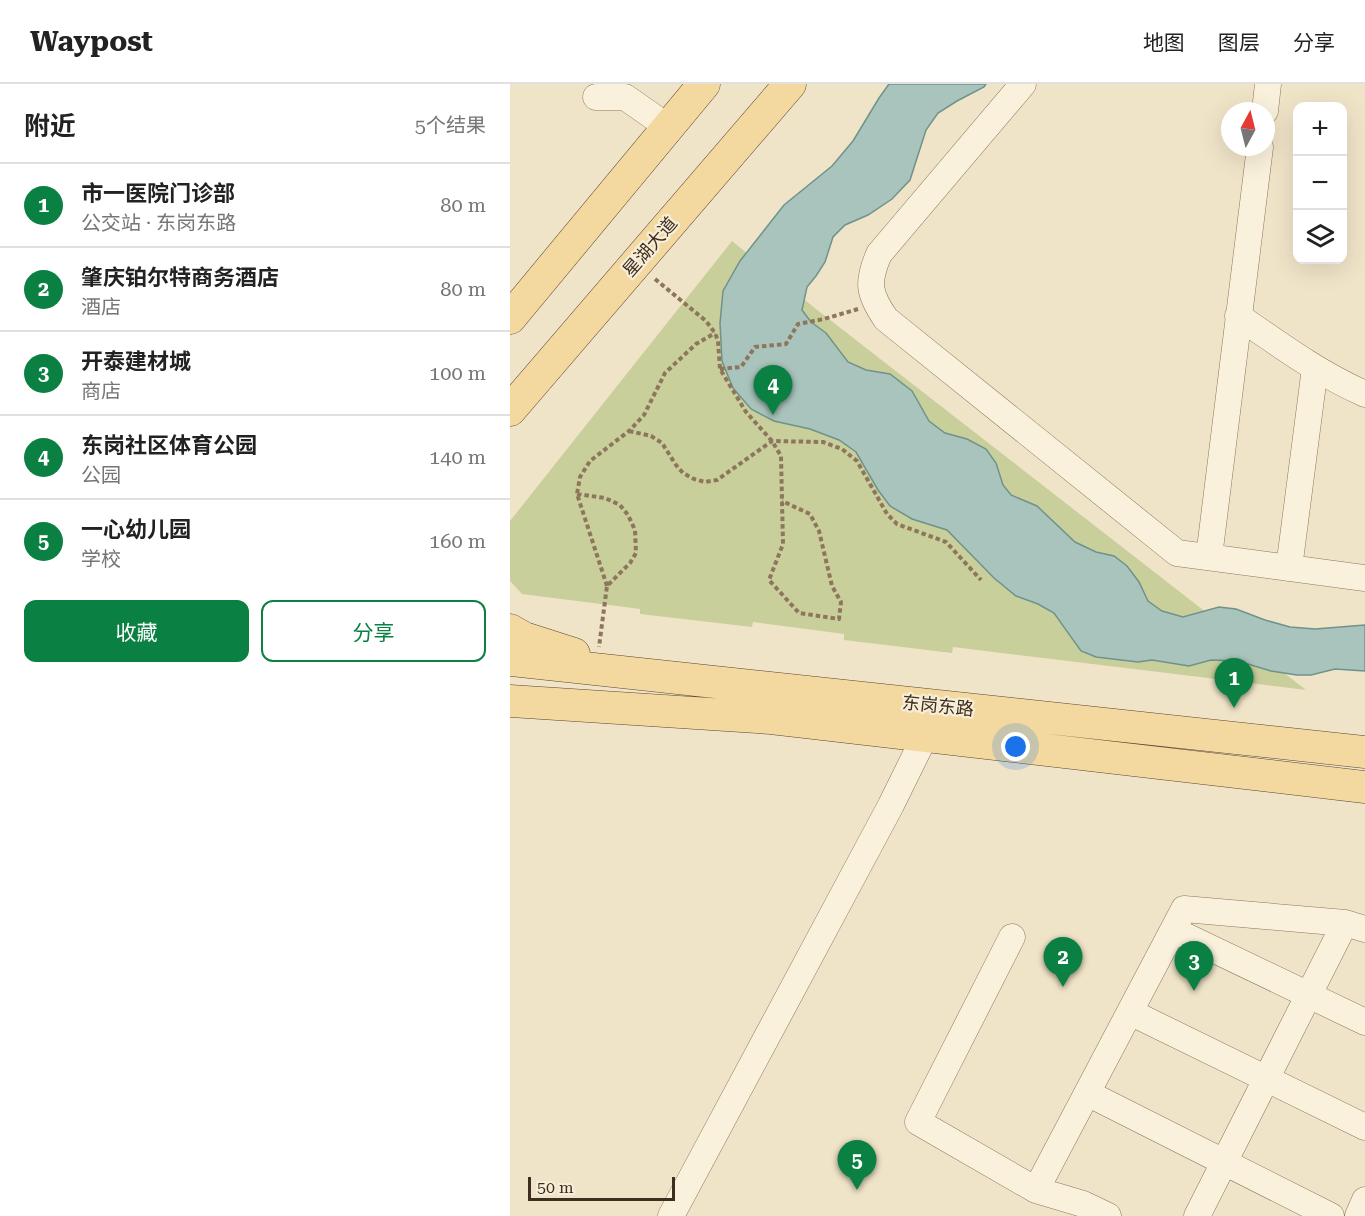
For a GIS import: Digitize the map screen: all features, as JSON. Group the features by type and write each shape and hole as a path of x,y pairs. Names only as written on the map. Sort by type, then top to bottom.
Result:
{"main road":[{"path":"510,318 704,84"},
{"name":"星湖大道","path":"510,410 790,84"},
{"path":"510,630 524,638 635,674"},
{"name":"东岗东路","path":"510,660 1365,752"},
{"name":"东岗东路","path":"510,701 771,718 1365,787"}],"street":[{"path":"1023,84 879,254 872,272 871,288 876,304 886,318 1177,553 1365,578"},
{"path":"1266,102 1268,84"},
{"path":"596,97 625,97 668,127"},
{"path":"1209,557 1259,156"},
{"path":"1238,316 1300,359 1365,394"},
{"path":"1289,568 1315,368"},
{"path":"671,1216 891,805 925,736 929,705"},
{"path":"1036,1190 1184,909 1355,926 1309,995 1197,1216"},
{"path":"1173,930 1365,1022"},
{"path":"1012,937 918,1122 1036,1190 1083,1204 1108,1216"},
{"path":"1130,1012 1365,1126"},
{"path":"1087,1093 1332,1216"},
{"path":"1358,1216 1365,1200"}],"path":[{"path":"636,263 706,321 718,341 720,369 746,412 772,441 781,456 782,501 783,544 769,580 799,613 840,618 841,602 832,586 819,531 810,514 782,501"},
{"path":"720,369 741,367 755,347 786,344 798,324 876,304"},
{"path":"597,661 607,586 577,494 580,477 590,461 629,431 644,415 666,373 696,344 715,333"},
{"path":"629,431 651,436 662,443 683,473 705,482 717,480 772,441 823,442 842,449 857,461 887,514 897,524 946,542 981,580"},
{"path":"577,494 605,498 620,505 635,530 636,553 630,563 607,586"}],"green space":[{"path":"732,241 816,309 1306,690 953,647 952,653 844,640 844,634 753,622 752,627 640,614 640,609 522,594 510,581 510,521"}],"water":[{"path":"889,84 986,84 938,113 926,130 910,180 892,199 868,215 845,225 833,237 825,262 807,287 802,310 811,322 826,333 848,362 866,370 890,374 912,391 929,421 945,433 967,439 986,449 996,463 1003,485 1011,495 1037,506 1075,542 1096,552 1114,556 1127,566 1139,582 1148,601 1162,611 1183,617 1219,607 1236,609 1290,627 1315,629 1365,625 1365,671 1335,669 1311,675 1297,675 1271,671 1238,661 1211,660 1189,666 1152,660 1138,662 1096,657 1081,651 1054,613 1016,596 994,578 947,530 912,519 890,506 856,452 839,440 810,429 774,421 751,409 733,388 722,361 720,323 723,291 740,261 784,205 832,166 853,141"}],"place":[{"name":"东岗社区体育公园","path":"773,415"},
{"name":"市一医院门诊部","path":"1234,708"},
{"name":"肇庆铂尔特商务酒店","path":"1063,987"},
{"name":"开泰建材城","path":"1194,991"},
{"name":"一心幼儿园","path":"857,1190"}]}
